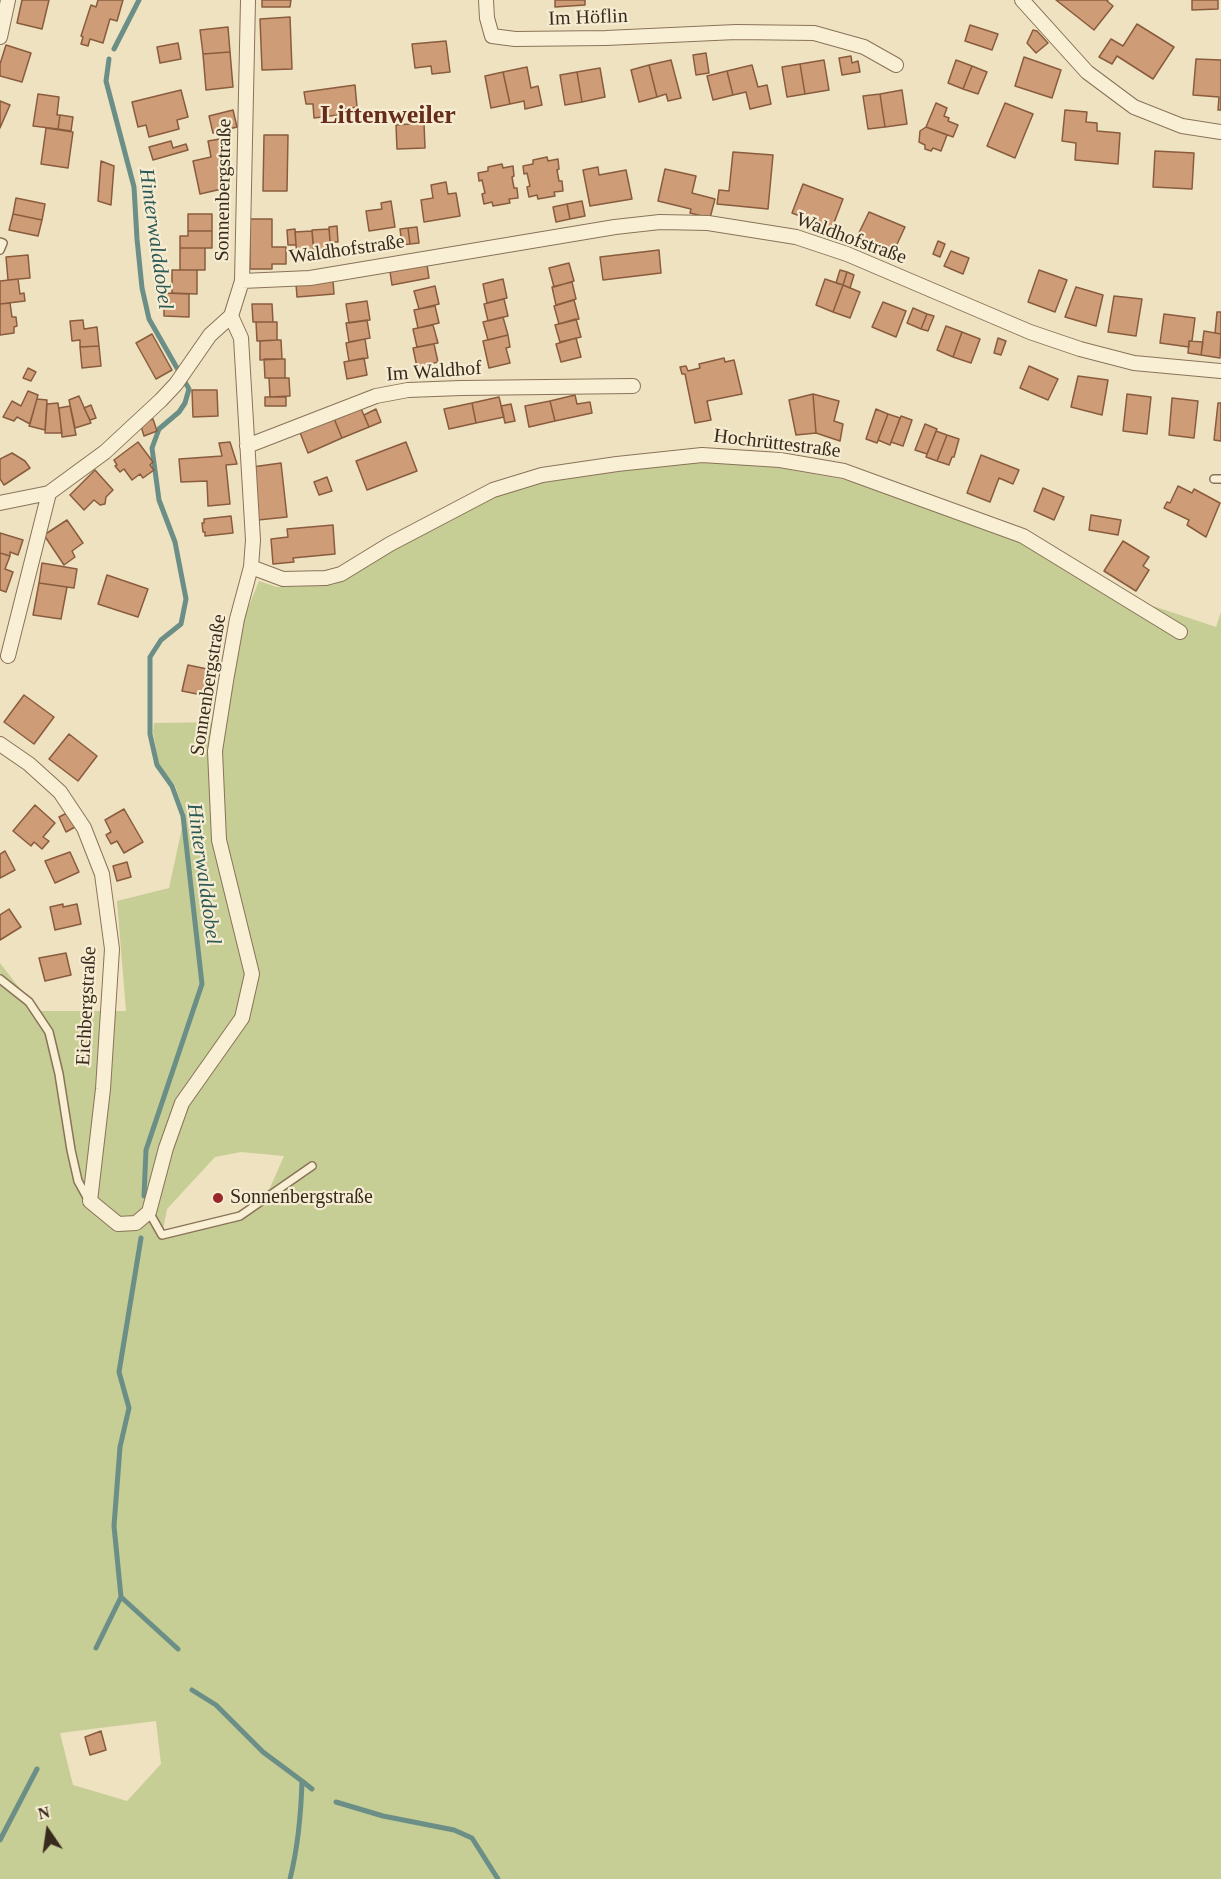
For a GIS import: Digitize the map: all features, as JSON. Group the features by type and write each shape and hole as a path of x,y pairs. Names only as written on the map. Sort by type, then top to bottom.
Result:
{"street":[{"path":"0,37 8,0"},
{"name":"Sonnenbergstraße","path":"149,1212 166,1148 182,1103 242,1018 252,974 219,840 215,751 237,619 251,567 253,540 241,338 231,316 242,281 248,0"},
{"name":"Im Höflin","path":"486,0 487,18 492,36 504,38 606,38 736,32 814,33 864,47 896,65"},
{"path":"1022,0 1087,72 1134,107 1182,126 1221,132"},
{"name":"Waldhofstraße","path":"242,281 310,278 615,227 660,222 708,223 796,237 837,251 1030,332 1080,349 1134,363 1221,371"},
{"path":"0,503 49,493 105,452 176,384 210,335 231,316"},
{"name":"Im Waldhof","path":"247,446 376,396 408,390 633,386"},
{"name":"Hochrüttestraße","path":"251,567 283,579 326,578 341,574 390,544 493,490 542,475 702,455 780,460 844,471 1023,536 1180,632"},
{"path":"8,656 49,493"},
{"name":"Eichbergstraße","path":"0,744 29,764 60,792 84,828 102,874 112,949 103,1089 90,1201"},
{"path":"90,1201 118,1224 136,1223 149,1212"}],"lane":[{"path":"0,242 3,243 0,250"},
{"path":"0,979 30,1002 49,1032 59,1074 78,1182 90,1201"},
{"path":"149,1212 162,1235 240,1216 312,1166"}],"green space":[{"path":"694,461 747,462 862,483 1028,542 1141,614 1150,605 1216,627 1221,612 1221,1879 0,1879 0,963 37,1011 126,1011 117,901 169,888 185,814 175,785 159,765 153,732 154,723 226,722 244,618 259,581 277,587 333,585 433,526 492,498 535,483","holes":["241,1152 284,1156 270,1188 240,1216 162,1235 167,1209 215,1157","156,1721 161,1764 127,1801 73,1785 60,1733"]}],"building":[{"path":"22,0 49,0 42,29 17,23"},
{"path":"98,0 123,0 117,21 110,19 103,43 90,39 88,46 81,44 83,37 81,36 91,5 96,7"},
{"path":"262,0 291,0 290,7 262,7"},
{"path":"555,0 585,0 585,5 555,7"},
{"path":"1056,0 1108,0 1113,6 1094,30"},
{"path":"1192,0 1218,0 1218,9 1192,10"},
{"path":"290,17 292,69 262,70 260,19"},
{"path":"1137,24 1174,47 1153,79 1117,56 1112,64 1099,57 1111,39 1123,46"},
{"path":"970,25 998,34 992,50 965,41"},
{"path":"228,27 230,52 203,54 200,30"},
{"path":"1033,30 1037,31 1048,43 1036,53 1027,43"},
{"path":"446,41 450,72 432,74 431,66 415,68 412,44"},
{"path":"178,43 181,59 160,63 157,47"},
{"path":"6,45 31,53 22,82 0,76 0,64"},
{"path":"230,52 233,87 206,90 203,54"},
{"path":"706,53 709,73 696,75 693,55"},
{"path":"851,56 852,63 858,61 860,72 842,75 839,58"},
{"path":"1024,57 1061,70 1052,98 1015,86"},
{"path":"1196,59 1221,60 1221,110 1218,110 1219,97 1193,95"},
{"path":"671,60 681,98 668,101 666,94 657,97 649,65"},
{"path":"824,60 829,90 805,94 800,64"},
{"path":"956,60 972,66 963,89 948,83"},
{"path":"800,64 805,94 787,97 782,67"},
{"path":"649,65 657,97 639,102 631,70"},
{"path":"752,65 758,87 767,85 771,104 750,109 746,92 733,95 727,71"},
{"path":"972,66 987,72 978,94 963,89"},
{"path":"527,67 531,88 538,86 542,105 525,109 524,101 510,104 503,72"},
{"path":"600,68 605,97 582,102 577,72"},
{"path":"727,71 733,95 713,100 707,76"},
{"path":"503,72 510,104 491,108 485,76"},
{"path":"577,72 582,102 565,105 560,75"},
{"path":"355,85 357,107 338,110 338,115 314,118 313,104 306,104 304,92"},
{"path":"181,90 188,117 177,120 179,129 149,137 146,125 138,127 132,102"},
{"path":"902,90 907,124 885,127 880,94"},
{"path":"38,94 59,97 58,129 33,126"},
{"path":"880,94 885,127 868,129 863,96"},
{"path":"0,101 10,105 0,128"},
{"path":"936,103 947,108 944,116 949,118 948,121 958,125 953,137 926,127"},
{"path":"1005,103 1033,114 1015,158 987,146"},
{"path":"233,110 237,127 213,133 209,116"},
{"path":"1065,110 1087,112 1086,122 1097,123 1097,131 1120,133 1118,164 1075,160 1076,143 1062,141"},
{"path":"60,115 73,117 71,131 58,129"},
{"path":"424,123 425,148 397,149 396,125"},
{"path":"926,127 947,135 941,151 933,148 931,151 925,149 925,145 919,142 920,131"},
{"path":"46,128 73,132 68,168 41,164"},
{"path":"264,135 288,135 287,191 263,191"},
{"path":"226,138 230,156 220,158 226,188 200,194 193,161 211,157 208,141"},
{"path":"171,141 173,148 186,144 188,150 153,160 149,147"},
{"path":"1155,151 1194,153 1192,189 1153,187"},
{"path":"733,152 773,155 768,209 717,204 719,190 729,191"},
{"path":"547,157 548,161 558,159 559,169 557,170 563,191 554,192 555,196 538,199 537,195 529,197 527,187 530,186 523,166 533,164 533,160"},
{"path":"101,161 114,166 111,205 98,201"},
{"path":"502,164 503,168 513,166 514,176 512,177 518,198 509,199 510,203 493,206 492,202 484,204 482,194 485,193 478,173 488,171 488,167"},
{"path":"598,167 599,175 626,170 632,199 590,206 583,170"},
{"path":"665,169 696,176 692,193 715,199 710,218 690,213 691,209 658,201"},
{"path":"446,182 448,194 456,193 460,216 424,222 421,200 433,198 431,185"},
{"path":"803,184 843,199 832,228 792,213"},
{"path":"16,198 45,204 42,220 13,214"},
{"path":"391,201 395,227 369,231 366,211 382,209 381,203"},
{"path":"582,201 585,216 570,219 567,204"},
{"path":"567,204 570,219 556,222 553,207"},
{"path":"869,212 905,227 892,255 856,239"},
{"path":"13,214 42,220 38,236 9,230"},
{"path":"188,214 212,214 212,231 188,231"},
{"path":"250,219 272,219 272,247 286,247 286,264 272,264 272,269 250,269"},
{"path":"337,226 338,242 330,242 329,227"},
{"path":"417,227 419,243 410,244 408,228"},
{"path":"408,228 410,244 402,245 400,229"},
{"path":"295,229 296,245 288,245 287,230"},
{"path":"329,229 331,252 314,253 312,230"},
{"path":"188,231 212,231 212,248 180,248 180,236 188,236"},
{"path":"312,231 314,256 297,257 295,232"},
{"path":"938,241 945,244 940,257 933,254"},
{"path":"180,248 205,248 205,270 180,270"},
{"path":"659,250 661,273 603,280 600,257"},
{"path":"951,251 969,258 963,274 944,266"},
{"path":"28,255 30,278 8,280 6,257"},
{"path":"569,263 574,281 554,287 549,268"},
{"path":"427,265 429,278 392,285 390,272"},
{"path":"172,270 197,270 197,294 172,293"},
{"path":"840,270 847,272 843,285 836,283"},
{"path":"1039,270 1067,280 1055,312 1028,302"},
{"path":"847,272 854,275 850,288 843,285"},
{"path":"18,279 20,294 24,293 25,301 0,304 0,281"},
{"path":"503,279 507,298 487,303 483,284"},
{"path":"825,279 843,285 833,312 816,305"},
{"path":"333,281 334,294 297,297 296,284"},
{"path":"572,282 576,299 556,305 552,287"},
{"path":"843,285 860,292 850,318 833,312"},
{"path":"435,286 439,304 419,309 414,291"},
{"path":"1076,287 1103,295 1096,326 1065,317"},
{"path":"164,293 189,294 189,317 164,316"},
{"path":"1114,296 1142,299 1136,336 1108,332"},
{"path":"504,299 508,316 488,321 484,304"},
{"path":"574,300 579,319 559,324 554,306"},
{"path":"367,301 370,320 349,323 346,304"},
{"path":"883,302 906,311 896,337 872,327"},
{"path":"10,303 12,317 16,317 17,326 14,327 14,333 0,335 0,304"},
{"path":"252,304 272,304 273,322 253,322"},
{"path":"435,306 439,323 418,328 414,310"},
{"path":"913,308 927,314 921,329 907,323"},
{"path":"1217,312 1221,312 1221,334 1215,333"},
{"path":"927,314 934,316 928,331 921,329"},
{"path":"1164,314 1195,318 1189,347 1160,343"},
{"path":"503,317 508,335 488,340 483,322"},
{"path":"576,319 581,337 560,342 555,325"},
{"path":"83,320 84,329 97,327 99,346 80,347 80,340 72,341 70,321"},
{"path":"367,320 370,338 349,342 346,323"},
{"path":"256,322 277,322 277,340 257,341"},
{"path":"433,325 438,343 417,347 413,329"},
{"path":"946,326 962,332 953,357 937,350"},
{"path":"1204,331 1221,334 1220,358 1201,355"},
{"path":"962,332 980,339 971,363 953,357"},
{"path":"152,334 172,370 156,379 136,343"},
{"path":"508,335 510,347 506,348 510,363 489,368 483,341"},
{"path":"576,338 581,357 561,362 556,344"},
{"path":"998,338 1006,341 1001,355 994,353"},
{"path":"365,339 368,358 349,361 346,343"},
{"path":"281,340 282,359 260,360 260,341"},
{"path":"1189,341 1203,342 1201,355 1188,353"},
{"path":"434,344 438,362 417,367 413,348"},
{"path":"99,346 101,366 82,368 80,347"},
{"path":"364,358 367,375 347,379 344,362"},
{"path":"724,358 725,362 734,360 742,394 707,401 711,420 695,423 685,374 682,374 680,367 686,366 688,371 700,368 699,364"},
{"path":"264,359 285,359 285,378 265,378"},
{"path":"1029,366 1058,379 1048,400 1020,388"},
{"path":"28,368 36,372 31,381 23,378"},
{"path":"1078,376 1108,380 1102,415 1071,407"},
{"path":"269,378 289,378 290,396 270,397"},
{"path":"192,390 217,390 218,416 193,417"},
{"path":"28,391 38,395 30,424 17,417 14,421 3,417 12,401 21,406"},
{"path":"813,394 816,433 796,435 789,400"},
{"path":"813,394 839,401 834,421 843,424 840,441 816,433"},
{"path":"1127,394 1151,397 1147,434 1123,431"},
{"path":"575,395 577,404 590,402 592,413 555,421 550,401"},
{"path":"79,396 91,423 75,428 69,400"},
{"path":"265,397 286,397 286,406 265,406"},
{"path":"499,397 504,417 476,423 472,403"},
{"path":"1172,398 1198,401 1194,438 1169,435"},
{"path":"37,399 47,400 45,430 29,426"},
{"path":"550,401 555,421 529,427 525,406"},
{"path":"58,403 62,433 45,433 47,404"},
{"path":"472,403 476,423 449,429 444,409"},
{"path":"1218,403 1221,403 1221,441 1214,440"},
{"path":"359,404 369,427 342,438 333,416"},
{"path":"511,404 515,421 505,423 501,406"},
{"path":"91,405 96,418 90,420 84,408"},
{"path":"70,406 76,435 62,437 59,408"},
{"path":"376,409 381,422 369,427 364,415"},
{"path":"876,409 888,414 877,443 866,439"},
{"path":"888,414 900,418 890,445 878,440"},
{"path":"333,416 342,438 308,453 299,430"},
{"path":"901,416 912,420 903,446 891,442"},
{"path":"153,419 157,431 144,436 140,423"},
{"path":"925,424 937,429 927,454 915,450"},
{"path":"936,431 947,435 937,461 926,457"},
{"path":"947,435 959,439 949,465 937,461"},
{"path":"138,442 153,462 150,465 154,470 143,478 140,474 132,480 124,469 120,472 114,460"},
{"path":"230,442 237,464 226,465 230,504 208,506 207,481 181,482 179,459 222,456 219,443"},
{"path":"406,442 417,471 367,490 356,461"},
{"path":"12,453 25,461 30,468 4,485 0,479 0,459"},
{"path":"981,455 1019,470 1013,484 999,478 990,502 967,493"},
{"path":"281,463 287,517 258,520 252,467"},
{"path":"95,470 113,490 106,497 105,504 100,505 94,500 84,510 70,495"},
{"path":"327,477 332,491 319,495 314,482"},
{"path":"1178,486 1192,493 1194,489 1220,503 1206,537 1187,525 1189,520 1164,508 1167,502 1170,503"},
{"path":"1043,488 1064,497 1054,520 1034,511"},
{"path":"1091,515 1121,520 1118,535 1089,530"},
{"path":"231,516 233,533 205,536 202,523 204,519"},
{"path":"67,520 83,543 72,551 75,557 64,565 44,535"},
{"path":"333,525 335,554 293,558 294,562 273,564 271,539 288,537 287,529"},
{"path":"0,533 23,540 18,555 10,552 10,556 0,553"},
{"path":"1123,541 1149,557 1143,566 1149,570 1136,591 1104,571"},
{"path":"0,553 10,556 5,569 13,572 6,592 0,590"},
{"path":"42,563 77,569 74,588 39,583"},
{"path":"107,575 148,589 138,617 98,604"},
{"path":"39,583 67,587 61,619 33,615"},
{"path":"188,665 212,670 207,696 182,691"},
{"path":"24,695 54,717 34,744 4,722"},
{"path":"69,734 97,756 78,781 49,759"},
{"path":"35,805 55,823 43,837 49,841 42,849 34,842 31,846 13,831"},
{"path":"124,809 143,842 124,853 117,841 111,844 106,835 111,832 105,820"},
{"path":"67,813 75,827 66,832 59,817"},
{"path":"5,851 15,870 0,878 0,854"},
{"path":"70,852 79,872 55,883 45,861"},
{"path":"127,862 131,877 117,881 113,866"},
{"path":"63,904 63,907 77,904 81,924 55,930 50,907"},
{"path":"9,909 21,927 0,940 0,915"},
{"path":"66,953 71,975 45,981 39,958"},
{"path":"101,1731 106,1750 90,1755 85,1737"}],"waterway":[{"name":"Hinterwalddobel","path":"114,49 139,0"},
{"name":"Hinterwalddobel","path":"109,59 106,81 134,187 142,288 149,319 189,389 185,403 179,412 159,429 152,448 159,500 175,542 186,599 181,624 161,640 150,657 150,734 157,765 172,786 183,816 202,984 146,1150 144,1196"},
{"name":"Hinterwalddobel","path":"96,1648 121,1597 114,1526 120,1447 129,1408 119,1372 141,1238"},
{"path":"121,1597 178,1649"},
{"path":"192,1690 216,1705 263,1752 302,1781 299,1831 290,1879"},
{"name":"Hinterwalddobel","path":"0,1840 37,1769"},
{"path":"302,1781 312,1789"},
{"path":"336,1802 383,1816 454,1830 472,1838 498,1879"}],"place":[{"name":"Sonnenbergstraße","path":"218,1198"}],"district":[{"name":"Littenweiler","path":"388,116"}]}
